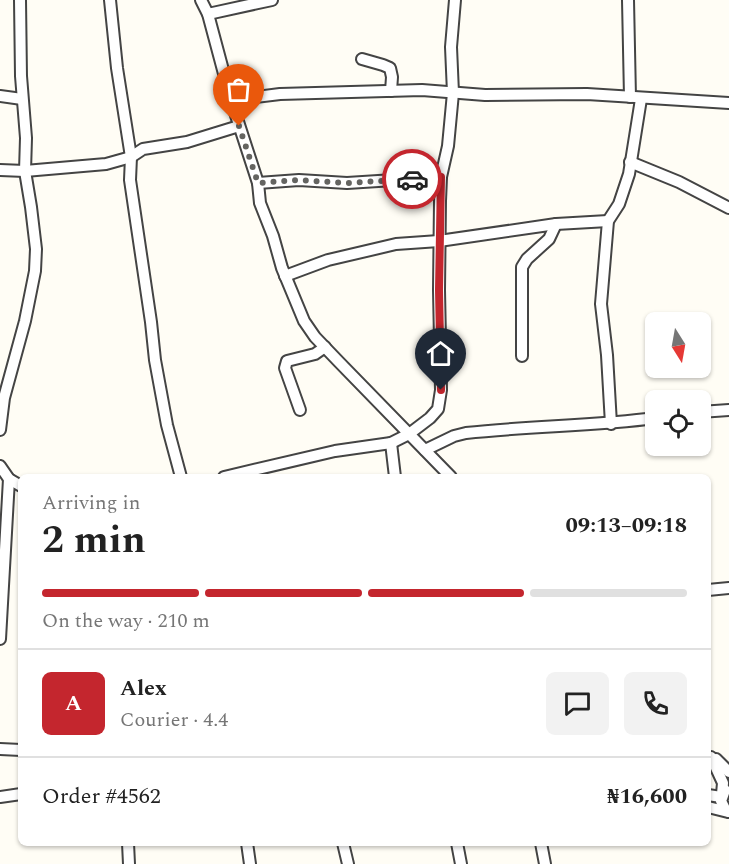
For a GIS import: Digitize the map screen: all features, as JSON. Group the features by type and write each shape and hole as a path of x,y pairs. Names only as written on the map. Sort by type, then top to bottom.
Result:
{"street":[{"path":"0,430 4,398 25,321 35,271 36,249 32,207 25,171 26,138 22,99 20,0"},
{"path":"110,0 117,68 131,157 130,180 155,360 167,425 181,474"},
{"path":"201,0 208,14 231,100 258,183 260,203 285,276 304,321 325,347 448,474"},
{"path":"208,14 272,0"},
{"path":"237,474 335,451 391,443 409,434 438,409 440,402 441,177 448,146 453,93 451,47 455,0"},
{"path":"611,424 601,304 608,221 619,204 628,174 636,98 628,0"},
{"path":"362,59 390,68 391,91"},
{"path":"231,100 280,94 422,90 485,95 566,94 729,104"},
{"path":"0,96 22,99"},
{"path":"0,170 25,171 106,164 131,157 143,149 187,142 239,126"},
{"path":"630,162 679,182 729,208"},
{"path":"258,183 298,180 347,183 441,177"},
{"path":"285,276 364,250 556,224 608,221"},
{"path":"522,356 522,267 527,259 549,239 556,224"},
{"path":"300,410 285,368 287,361 315,354 325,347"},
{"path":"711,411 729,410"},
{"path":"425,450 454,436 466,433 573,424 611,424 645,419"},
{"path":"391,443 395,474"},
{"path":"0,466 9,479 18,484"},
{"path":"0,639 9,479"},
{"path":"711,590 729,588"},
{"path":"0,749 18,750"},
{"path":"711,757 729,772"},
{"path":"711,760 723,783 722,806 729,812"},
{"path":"0,797 18,794"},
{"path":"711,808 729,812"},
{"path":"128,846 129,864"},
{"path":"247,846 250,864"},
{"path":"345,846 348,864"},
{"path":"458,846 461,864"},
{"path":"541,846 544,864"}],"way so far":[{"path":"239,126 258,183 298,180 347,183 412,179"}],"route":[{"path":"412,179 441,177 439,290 441,390"}]}
